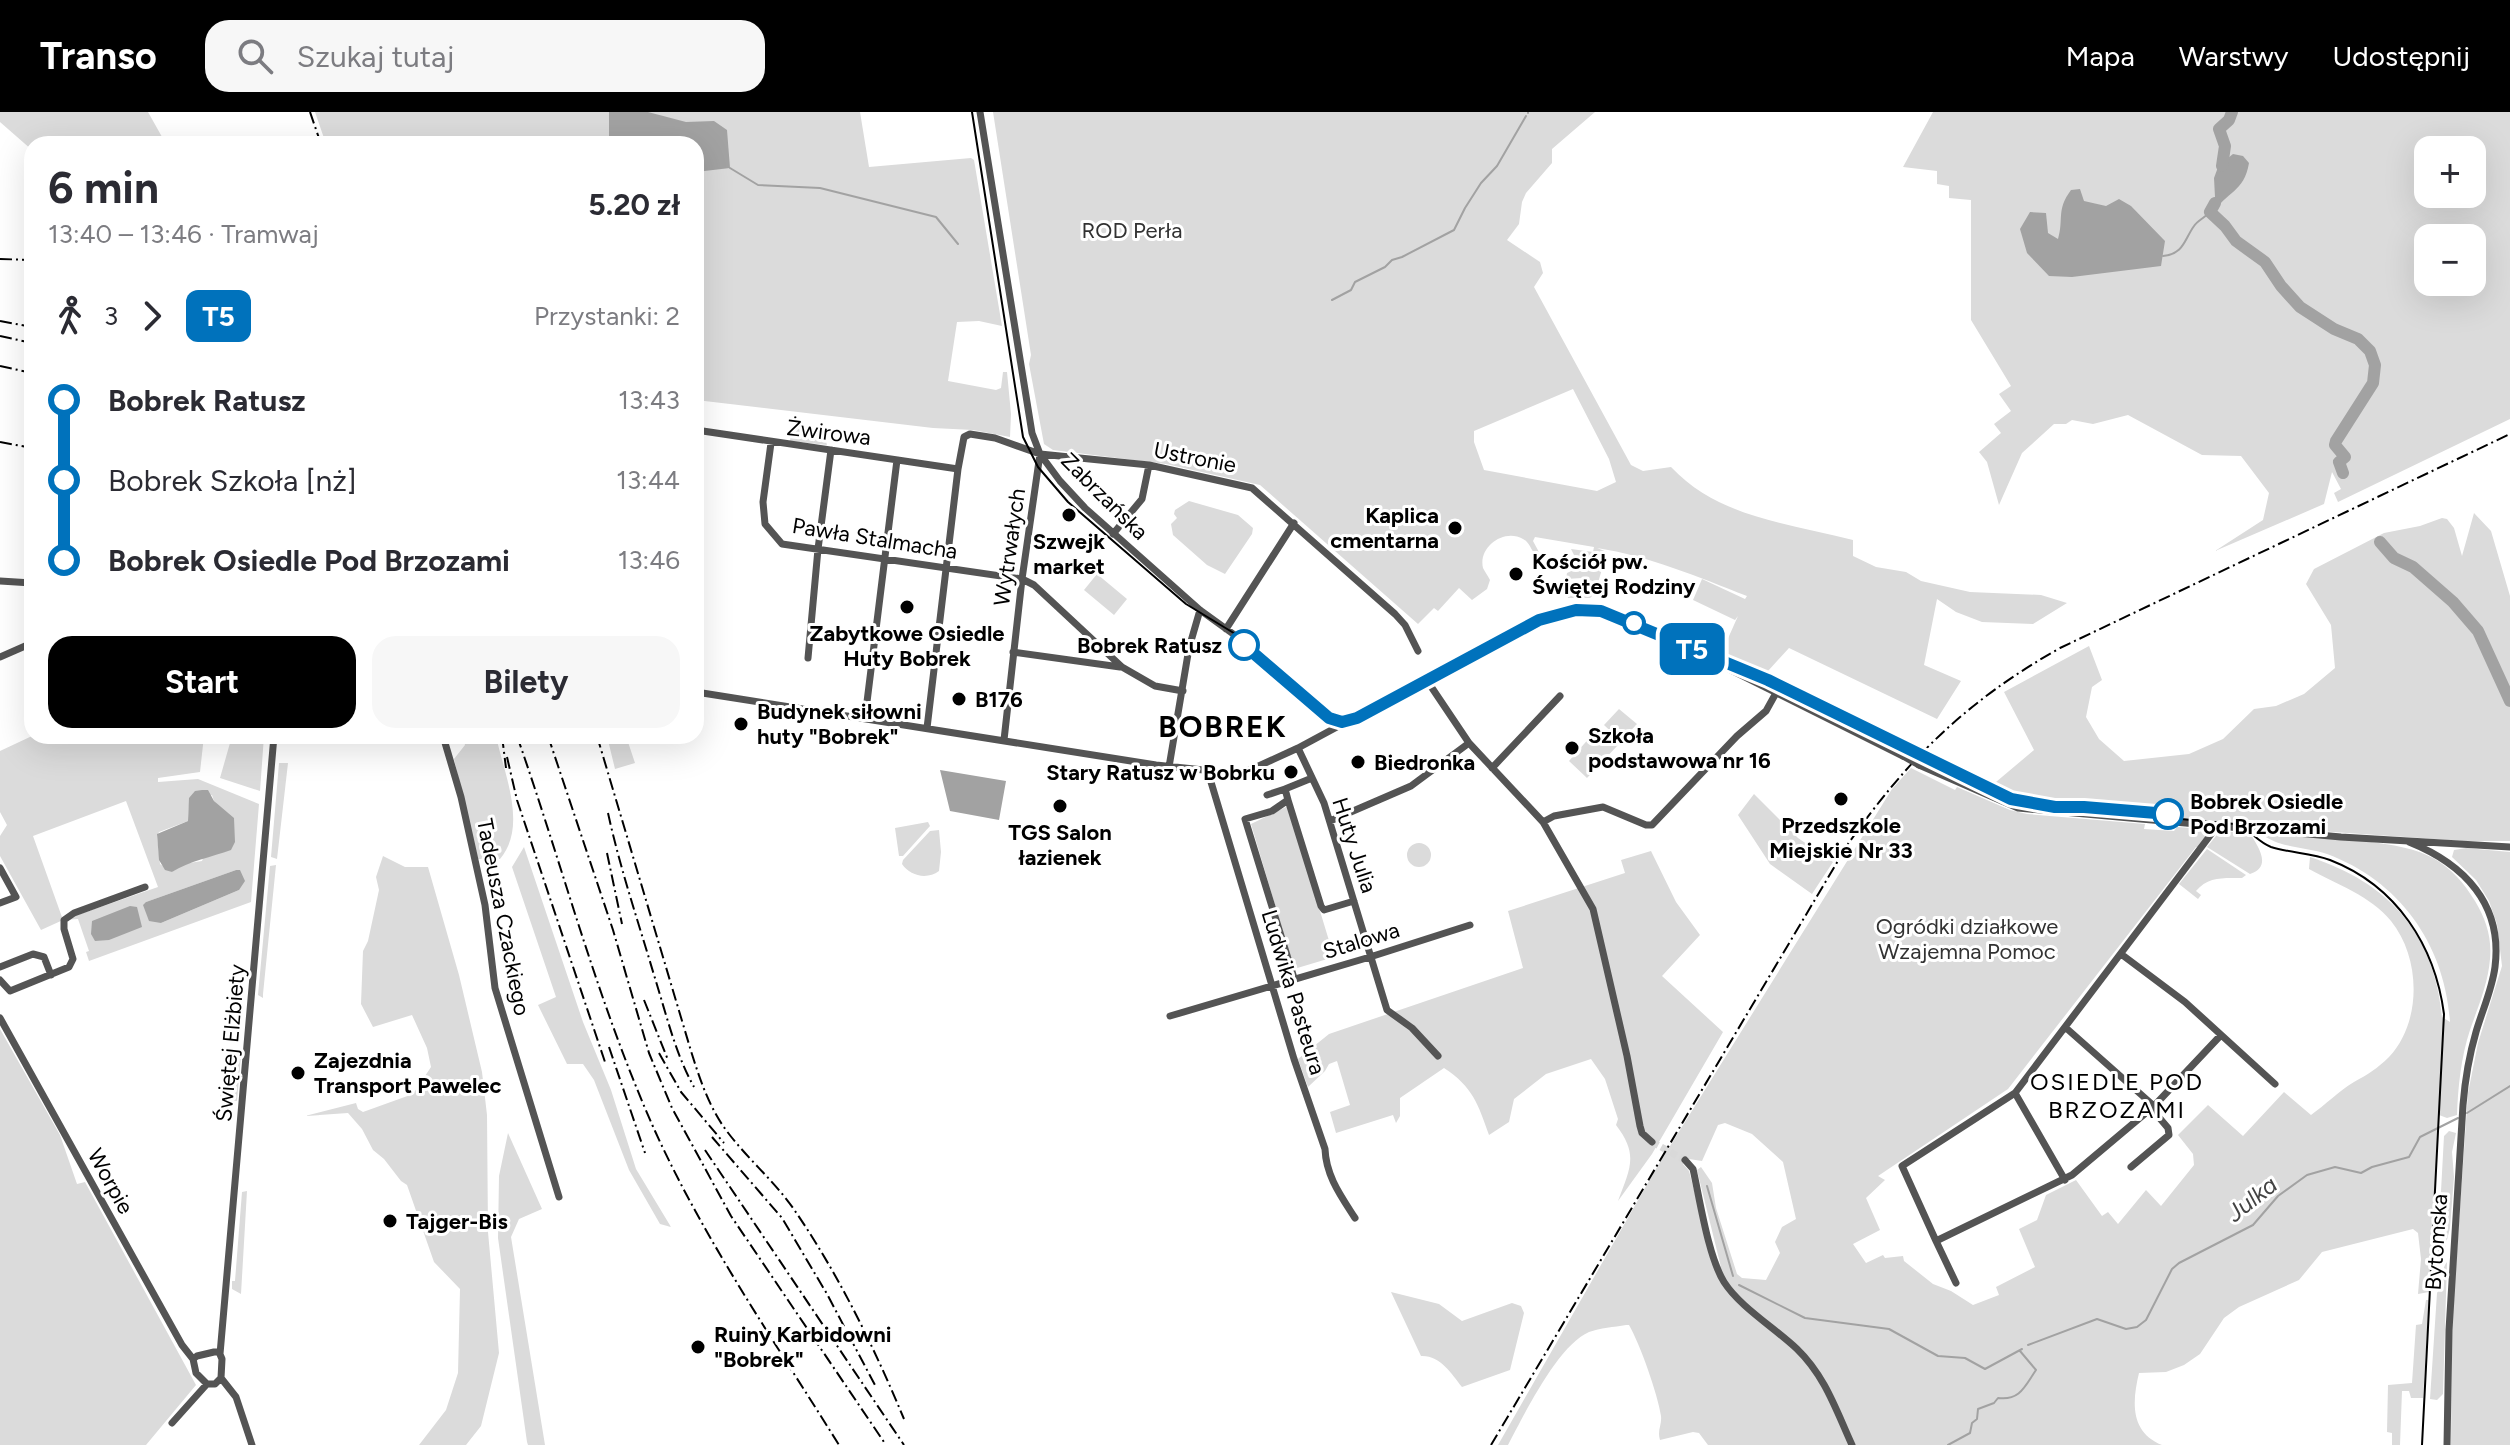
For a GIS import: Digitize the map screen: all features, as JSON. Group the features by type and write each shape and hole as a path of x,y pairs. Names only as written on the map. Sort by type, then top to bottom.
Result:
{"street":[{"name":"Zabrzańska","path":"980,112 1032,433 1040,454 1068,491 1113,534 1338,726"},
{"name":"Żwirowa","path":"704,431 958,469"},
{"name":"Ustronie","path":"958,469 964,437 970,434 995,438 1040,454 1149,465 1252,488 1395,614 1405,625 1418,651"},
{"name":"Pawła Stalmacha","path":"771,443 763,502 765,524 782,544 1022,579"},
{"path":"808,658 831,450"},
{"name":"Wytrwałych","path":"1004,740 1040,454"},
{"path":"865,718 897,460"},
{"path":"1113,534 1142,499 1149,465"},
{"path":"927,728 958,469"},
{"path":"1226,629 1294,523"},
{"path":"1022,579 1034,585 1122,667 1155,686 1183,691"},
{"path":"0,581 24,582"},
{"path":"704,693 1169,767 1232,773 1252,769 1298,748 1545,616 1565,610 1594,608 1635,622 1919,765 2018,808 2409,842 2510,847"},
{"path":"1169,767 1189,648 1200,610"},
{"path":"0,657 24,646"},
{"path":"1013,652 1122,667"},
{"path":"1426,679 1469,743 1543,822 1588,901 1597,920 1640,1126 1642,1133 1652,1142"},
{"path":"1543,822 1554,816 1603,807 1652,825 1766,711 1776,693"},
{"path":"1492,768 1560,696"},
{"path":"1330,821 1411,786 1469,743"},
{"name":"Świętej Elżbiety","path":"220,1354 273,744"},
{"name":"Tadeusza Czackiego","path":"446,744 459,787 485,905 495,988 559,1197"},
{"name":"Huty Julia","path":"1298,748 1330,821 1387,1010 1412,1028 1438,1056"},
{"name":"Ludwika Pasteura","path":"1208,772 1294,1059 1325,1149 1326,1162 1339,1194 1355,1218"},
{"path":"1267,795 1312,778"},
{"path":"1285,789 1321,906 1324,910 1354,901"},
{"path":"1288,800 1272,811 1245,819 1294,978"},
{"path":"1956,1283 1902,1166 2015,1093 2212,833 2213,826"},
{"name":"Bytomska","path":"2409,842 2433,851 2457,868 2477,891 2491,917 2494,933 2495,966 2466,1072 2449,1330 2447,1445"},
{"path":"0,868 16,897 0,903"},
{"path":"0,980 10,991 69,967 73,959 64,920 74,913 145,887"},
{"name":"Stalowa","path":"1170,1016 1470,925"},
{"path":"0,967 33,954 44,957 51,975"},
{"path":"2121,954 2185,1002 2275,1084"},
{"name":"Worpie","path":"0,1018 184,1349 193,1359"},
{"path":"2065,1027 2153,1107 2168,1128 2169,1135 2131,1167"},
{"path":"1936,1241 2065,1180 2153,1107 2221,1035"},
{"path":"2015,1093 2065,1180"},
{"path":"1685,1160 1693,1169 1724,1283 1799,1350 1818,1373 1852,1445"},
{"path":"221,1378 215,1384 207,1384 196,1373 193,1359 203,1354 220,1354 221,1378 236,1397 252,1445"},
{"path":"172,1423 207,1384"}],"green space":[{"path":"0,112 148,112 162,136 24,136 24,143 0,122"},
{"path":"315,112 860,112 869,167 971,158 974,160 1002,326 979,321 957,322 948,381 996,390 1001,388 1003,372 1007,372 1010,437 973,430 704,401 704,136 323,136"},
{"name":"ROD Perła","path":"993,112 1595,112 1552,149 1552,163 1526,193 1519,224 1507,240 1540,262 1543,273 1534,287 1631,465 1643,471 1671,467 1711,498 1733,508 1853,540 1853,556 1876,567 1906,572 1921,581 1970,592 2041,595 2067,603 2033,624 1982,622 1956,612 1937,599 1924,665 1961,681 1937,719 1789,648 1758,682 1717,663 1738,616 1735,620 1693,600 1702,579 1745,599 1747,596 1692,575 1654,562 1597,548 1607,552 1595,593 1590,598 1568,598 1567,585 1583,583 1582,578 1566,579 1567,573 1580,567 1571,549 1593,552 1594,547 1535,537 1533,541 1540,554 1535,555 1523,539 1516,536 1501,538 1484,553 1483,568 1490,580 1487,589 1472,600 1459,588 1438,611 1434,608 1418,624 1260,485 1166,464 1053,450 1044,444 1029,364 1031,355","holes":["1573,389 1609,459 1616,482 1597,491 1484,470 1474,442 1474,431"]},
{"path":"1933,112 2510,112 2510,419 2338,502 2334,493 2341,489 2332,472 2324,504 2215,551 2263,520 2269,493 2241,456 2202,455 2128,415 2093,424 2072,420 2066,424 2054,424 2022,453 1999,505 1987,462 1979,452 2001,433 1994,424 2011,411 1999,394 2011,386 1971,320 1971,200 1949,198 1949,186 1937,184 1937,171 1903,167"},
{"path":"792,421 825,438 827,445 790,441"},
{"path":"1189,501 1238,515 1253,528 1225,574 1207,565 1173,535 1171,524 1177,518 1175,510"},
{"path":"2474,513 2491,531 2510,596 2510,841 2463,841 2262,827 2019,805 1993,796 1996,782 2034,750 2004,692 2089,646 2102,680 2092,687 2086,717 2099,739 2124,761 2189,754 2223,739 2254,709 2276,706 2304,694 2335,668 2331,625 2306,584 2314,569 2384,533 2442,518 2447,519 2454,528 2462,556"},
{"path":"1097,574 1127,599 1114,615 1084,590"},
{"path":"1619,709 1637,724 1621,741 1604,725"},
{"path":"1599,727 1618,745 1587,778 1569,761"},
{"path":"24,740 24,744 203,744 200,772 158,778 158,782 198,779 259,804 251,902 89,961 86,952 89,951 78,919 63,920 41,930 0,856 0,836 7,825 0,812 0,751","holes":["212,795 220,808 202,861 183,864 172,872 160,864 159,832 188,821 189,805","126,801 158,887 63,920 33,836","240,870 239,890 161,923 146,902"]},
{"path":"230,744 263,744 260,791 220,778"},
{"path":"498,744 512,799 513,816 508,846 500,859 478,859 454,759 465,745"},
{"path":"609,744 629,744 635,763 615,769"},
{"path":"279,763 288,763 277,859 271,857"},
{"name":"Ogródki działkowe Wzajemna Pomoc","path":"1911,768 1955,790 1957,787 2027,814 2145,824 2144,829 2205,829 2207,836 2008,1089 1878,1176 1885,1180 1866,1198 1880,1230 1853,1244 1866,1263 1883,1255 1885,1258 1903,1256 1904,1261 1933,1284 1973,1305 1999,1295 1996,1287 2035,1267 2019,1229 2037,1220 2046,1195 2076,1180 2102,1216 2108,1212 2118,1224 2146,1190 2161,1206 2194,1165 2193,1154 2178,1135 2208,1105 2243,1136 2284,1092 2311,1115 2385,1061 2400,1043 2412,1008 2414,990 2408,953 2401,936 2383,912 2309,869 2310,857 2363,881 2403,915 2418,936 2429,960 2442,1017 2450,1022 2439,967 2414,919 2397,899 2353,866 2327,854 2285,845 2263,835 2326,838 2397,846 2440,862 2475,901 2489,936 2489,968 2464,1051 2457,1115 2447,1118 2439,1115 2429,1292 2418,1294 2421,1259 2418,1233 2413,1229 2322,1252 2299,1280 2239,1307 2224,1318 2200,1354 2184,1365 2166,1372 2139,1373 2135,1395 2136,1415 2144,1432 2162,1445 1708,1445 1699,1433 1693,1432 1660,1440 1661,1416 1656,1396 1638,1344 1629,1325 1626,1325 1589,1332 1577,1339 1543,1382 1508,1445 1498,1445 1657,1167 1892,789","holes":["1725,1123 1752,1134 1783,1162 1796,1219 1782,1227 1775,1242 1780,1253 1766,1280 1742,1278 1737,1274 1716,1208 1712,1183 1701,1167 1697,1170 1721,1267 1705,1232 1689,1171 1683,1164 1689,1159 1702,1161 1718,1125"]},
{"path":"1754,794 1798,838 1833,862 1812,894 1770,864 1738,815"},
{"path":"1288,806 1334,957 1294,969 1251,824"},
{"path":"928,822 930,826 903,856 899,856 895,828"},
{"path":"939,830 939,871 924,876 909,871 902,864 903,860 930,831"},
{"path":"2220,831 2250,833 2262,856 2261,867 2250,874 2207,847"},
{"path":"1419,843 1427,847 1431,855 1427,863 1419,867 1411,863 1407,855 1411,847"},
{"path":"524,847 636,1169 671,1227 660,1224 629,1170 594,1080 583,1064 567,1064 538,1005 556,997 512,867"},
{"path":"2466,848 2510,852 2510,1445 2451,1445 2452,1322 2468,1093 2478,1043 2502,966 2497,924 2489,901 2476,880 2452,857 2454,850"},
{"path":"2207,849 2246,875 2206,883 2196,891 2201,895 2198,899 2179,884"},
{"path":"1651,851 1676,902 1700,935 1662,976 1723,1032 1652,1154 1618,1201 1629,1170 1630,1154 1616,1125 1618,1119 1605,1079 1591,1059 1546,1074 1514,1099 1509,1122 1489,1135 1473,1097 1462,1082 1444,1068 1400,1098 1400,1116 1396,1123 1393,1115 1336,1133 1330,1112 1350,1105 1337,1061 1329,1064 1308,1087 1298,1059 1329,1034 1523,968 1508,911 1625,873 1621,860"},
{"path":"383,856 405,867 428,867 459,975 482,1072 487,1115 488,1232 499,1353 481,1426 466,1445 419,1445 446,1410 458,1373 460,1289 434,1262 407,1185 373,1150 362,1129 348,1113 305,1116 356,1103 363,1112 413,1094 431,1067 427,1048 412,1015 373,1027 361,1004 363,951 379,890 376,877"},
{"path":"276,865 263,998 258,995 270,866"},
{"path":"0,1029 60,1135 77,1184 85,1182 196,1385 146,1445 0,1445"},
{"path":"224,1055 241,1056 237,1101 220,1099 221,1091 228,1091 231,1059 224,1058"},
{"path":"2449,1131 2456,1133 2452,1152 2454,1177 2450,1228 2436,1283 2444,1136"},
{"path":"508,1133 542,1209 519,1219 511,1237 545,1445 528,1445 527,1442 498,1238 499,1176"},
{"path":"247,1191 241,1294 232,1289 232,1281 235,1281 242,1192"},
{"path":"2447,1262 2443,1394 2437,1400 2430,1399 2437,1293"},
{"path":"1391,1292 1439,1304 1462,1321 1512,1303 1521,1306 1524,1313 1510,1370 1462,1387 1434,1358 1421,1356"},
{"path":"2426,1300 2429,1300 2423,1398 2411,1398 2409,1391 2402,1391 2400,1445 2392,1445 2392,1433 2387,1432 2388,1385 2412,1383 2416,1325 2422,1324"}],"shaded area":[{"path":"609,112 648,112 686,122 714,121 727,130 730,168 704,171 704,136 609,136"},
{"path":"2219,150 2227,152 2228,158 2233,154 2243,156 2249,163 2239,186 2212,215 2208,215 2215,197 2214,178 2221,159"},
{"path":"2080,189 2084,201 2106,206 2119,199 2131,206 2165,241 2161,266 2072,277 2049,276 2027,253 2020,229 2030,212 2046,213 2048,233 2058,239 2063,203 2071,190"},
{"path":"940,770 1006,781 999,820 950,811"},
{"path":"208,790 214,801 234,818 235,842 231,850 172,872 165,870 159,860 157,834 188,821 189,798 195,791"},
{"path":"240,870 245,881 239,890 161,923 149,921 143,905 146,902"},
{"path":"130,906 137,907 142,927 109,940 95,941 91,934 92,921"}],"waterway":[{"path":"2222,166 2225,146 2219,129 2229,120 2232,112"},
{"path":"1332,300 1392,260 1454,230 1465,208 1481,183 1497,166 1526,116"},
{"path":"730,168 758,185 820,188 936,217 958,244"},
{"path":"2215,203 2210,212 2236,241 2265,262 2300,307 2334,329 2358,339 2370,351 2375,365 2373,383 2335,445 2345,457 2339,462 2343,473"},
{"path":"2163,256 2183,246 2195,224 2209,213"},
{"path":"2380,542 2394,558 2413,567 2453,602 2478,631 2510,701"},
{"name":"Julka","path":"2467,1113 2510,1086"},
{"name":"Julka","path":"2028,1345 2097,1319 2126,1329 2137,1327 2146,1320 2172,1269 2253,1225 2278,1196 2307,1175 2335,1167 2361,1173 2409,1157 2420,1137 2458,1118"},
{"name":"Julka","path":"1707,1186 1733,1276"},
{"name":"Julka","path":"1739,1285 1805,1318 1889,1329 1938,1356 1965,1358 1985,1369 2022,1349"},
{"path":"1948,1445 1970,1433 1978,1409 1994,1403 1998,1398 2017,1395 2025,1387 2036,1370 2020,1351"}],"tunnel":[{"path":"1652,1142 1685,1160"}],"tram line":[{"path":"972,112 1023,437 1038,467 1068,502 1186,604 1237,635 1330,715 1342,718 1355,715 1544,614 1589,606 1615,611 1667,637 1723,658 2016,801 2235,824 2271,847 2330,860 2375,885 2409,921 2422,942 2432,965 2444,1014 2422,1445"},
{"name":"T5","path":"1244,645 1324,715 1342,722 1357,718 1539,620 1576,610 1601,611 1768,680 2011,799 2055,807 2168,814"}],"railway":[{"path":"310,112 318,136"},
{"path":"0,259 24,260"},
{"path":"0,321 24,326"},
{"path":"0,336 24,341"},
{"path":"0,366 24,371"},
{"path":"1491,1445 1848,844 1894,784 1942,733 1997,688 2060,648 2510,434"},
{"path":"0,442 24,446"},
{"path":"503,744 506,768"},
{"path":"520,744 598,985 655,1131 718,1252 839,1445"},
{"path":"551,744 613,930 649,1053 672,1108 731,1216 886,1445"},
{"path":"599,744 706,1094 729,1134 786,1198 825,1258 868,1338 904,1419"},
{"path":"507,757 517,800 606,1065"},
{"path":"608,813 671,1032 694,1087"},
{"path":"607,853 622,924"},
{"path":"644,1000 668,1060"},
{"path":"609,1047 645,1153"},
{"path":"659,1053 681,1092 724,1143"},
{"path":"712,1137 782,1218 876,1387"},
{"path":"705,1150 904,1445"}],"place":[{"name":"Szwejk market","path":"1069,515"},
{"name":"Kaplica cmentarna","path":"1455,528"},
{"name":"Kościół pw. Świętej Rodziny","path":"1516,574"},
{"name":"Zabytkowe Osiedle Huty Bobrek","path":"907,607"},
{"name":"Bobrek Ratusz","path":"1244,645"},
{"name":"B176","path":"959,699"},
{"name":"Budynek siłowni huty \"Bobrek\"","path":"741,724"},
{"name":"Szkoła podstawowa nr 16","path":"1572,748"},
{"name":"Biedronka","path":"1358,762"},
{"name":"Stary Ratusz w Bobrku","path":"1291,772"},
{"name":"Przedszkole Miejskie Nr 33","path":"1841,799"},
{"name":"TGS Salon łazienek","path":"1060,806"},
{"name":"Bobrek Osiedle Pod Brzozami","path":"2168,814"},
{"name":"Zajezdnia Transport Pawelec","path":"298,1073"},
{"name":"Tajger-Bis","path":"390,1221"},
{"name":"Ruiny Karbidowni \"Bobrek\"","path":"698,1347"}],"district":[{"name":"BOBREK","path":"1223,727"},
{"name":"OSIEDLE POD BRZOZAMI","path":"2117,1096"}]}
